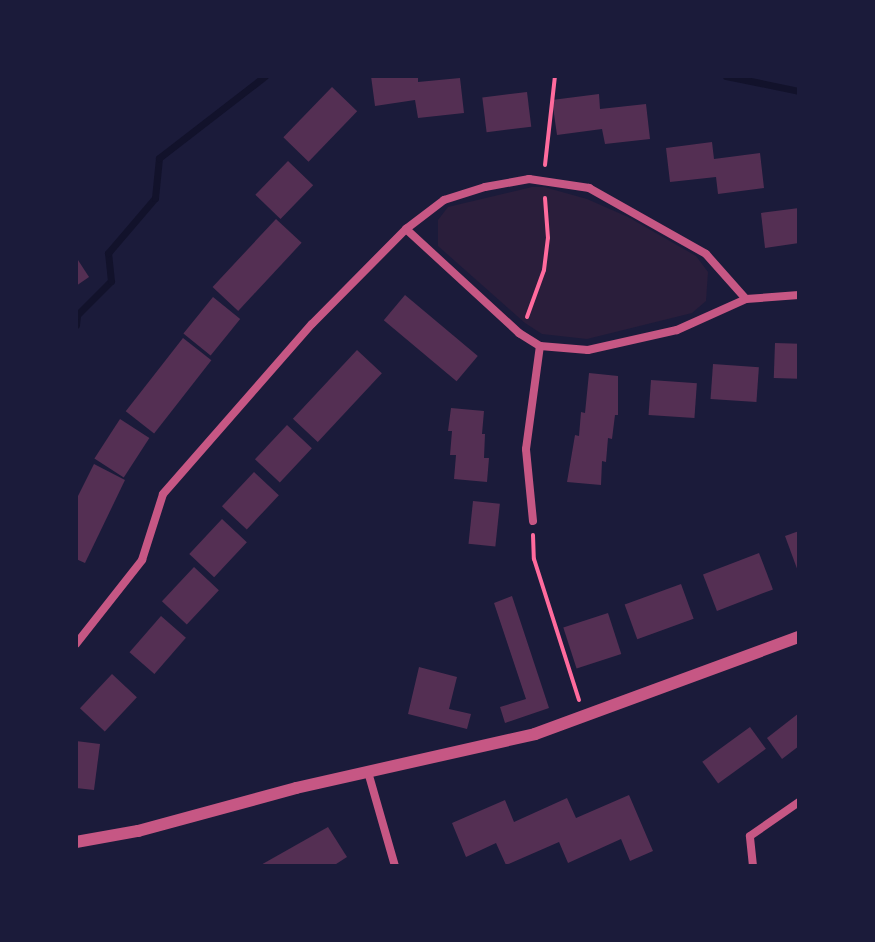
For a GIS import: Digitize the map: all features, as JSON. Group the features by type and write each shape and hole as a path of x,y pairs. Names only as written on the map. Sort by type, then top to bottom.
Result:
{"street":[{"path":"76,644 142,560 163,494 312,324 406,229 444,200 485,187 543,179 589,188 706,254 746,299"},
{"path":"406,229 519,333 540,346 588,350 677,330 746,299 799,295"},
{"path":"533,521 526,449 540,346"},
{"path":"76,842 138,831 296,788 496,744 584,717 799,637"},
{"path":"368,772 395,866"},
{"path":"753,866 750,836 799,802"}],"path":[{"path":"519,333 544,270 548,238 543,179 555,76"},
{"path":"533,521 534,559 584,717"}],"shaded area":[{"path":"532,187 544,187 587,199 628,217 696,256 708,272 706,301 692,313 587,339 542,334 525,323 438,246 438,220 448,207"}],"building":[{"path":"371,76 418,76 418,82 460,78 464,113 418,118 415,100 375,106"},
{"path":"332,87 357,111 309,162 283,137"},
{"path":"527,92 531,127 487,132 482,97"},
{"path":"599,94 600,109 646,104 650,139 605,144 602,129 557,135 552,100"},
{"path":"712,142 714,159 760,153 764,188 718,194 716,177 670,182 666,148"},
{"path":"288,161 313,185 281,219 255,195"},
{"path":"799,208 799,243 765,248 761,213"},
{"path":"276,219 302,243 238,311 213,287"},
{"path":"76,257 89,277 76,286"},
{"path":"405,295 478,356 457,381 384,320"},
{"path":"213,297 240,319 211,356 183,334"},
{"path":"183,338 211,360 154,433 126,411"},
{"path":"775,343 799,344 798,379 774,378"},
{"path":"357,350 382,373 318,442 293,419"},
{"path":"713,364 759,367 756,402 711,399"},
{"path":"589,373 618,376 618,415 615,415 612,439 608,438 606,462 602,461 601,485 567,482 575,435 579,436 581,412 585,413"},
{"path":"651,380 697,383 694,418 649,415"},
{"path":"451,408 484,411 484,458 489,458 487,482 454,479 456,455 450,455 452,431 448,431"},
{"path":"120,419 149,438 124,477 94,458"},
{"path":"287,425 312,448 280,483 255,459"},
{"path":"94,464 125,480 85,563 76,559 76,500"},
{"path":"254,472 279,495 247,530 222,506"},
{"path":"473,501 500,504 495,547 469,544"},
{"path":"222,519 247,542 214,577 189,554"},
{"path":"799,531 799,574 785,536"},
{"path":"759,553 773,589 717,611 703,575"},
{"path":"194,567 219,590 187,625 162,601"},
{"path":"681,584 694,619 637,639 625,605"},
{"path":"512,596 549,708 505,723 500,707 526,699 494,603"},
{"path":"608,613 621,654 577,668 563,628"},
{"path":"161,616 186,638 154,674 130,652"},
{"path":"419,667 457,677 449,709 471,714 467,729 408,714"},
{"path":"112,674 137,697 105,732 80,708"},
{"path":"799,713 799,746 782,759 767,738"},
{"path":"750,727 766,749 718,784 702,762"},
{"path":"76,741 100,744 94,790 76,788"},
{"path":"629,795 653,851 630,861 621,839 568,863 559,842 506,865 496,843 466,857 452,823 505,800 514,822 567,798 576,818"},
{"path":"328,827 347,857 333,866 259,866"}],"waterway":[{"path":"76,325 77,315 111,281 108,253 155,198 159,158 265,76"},
{"path":"726,76 799,91"}]}
